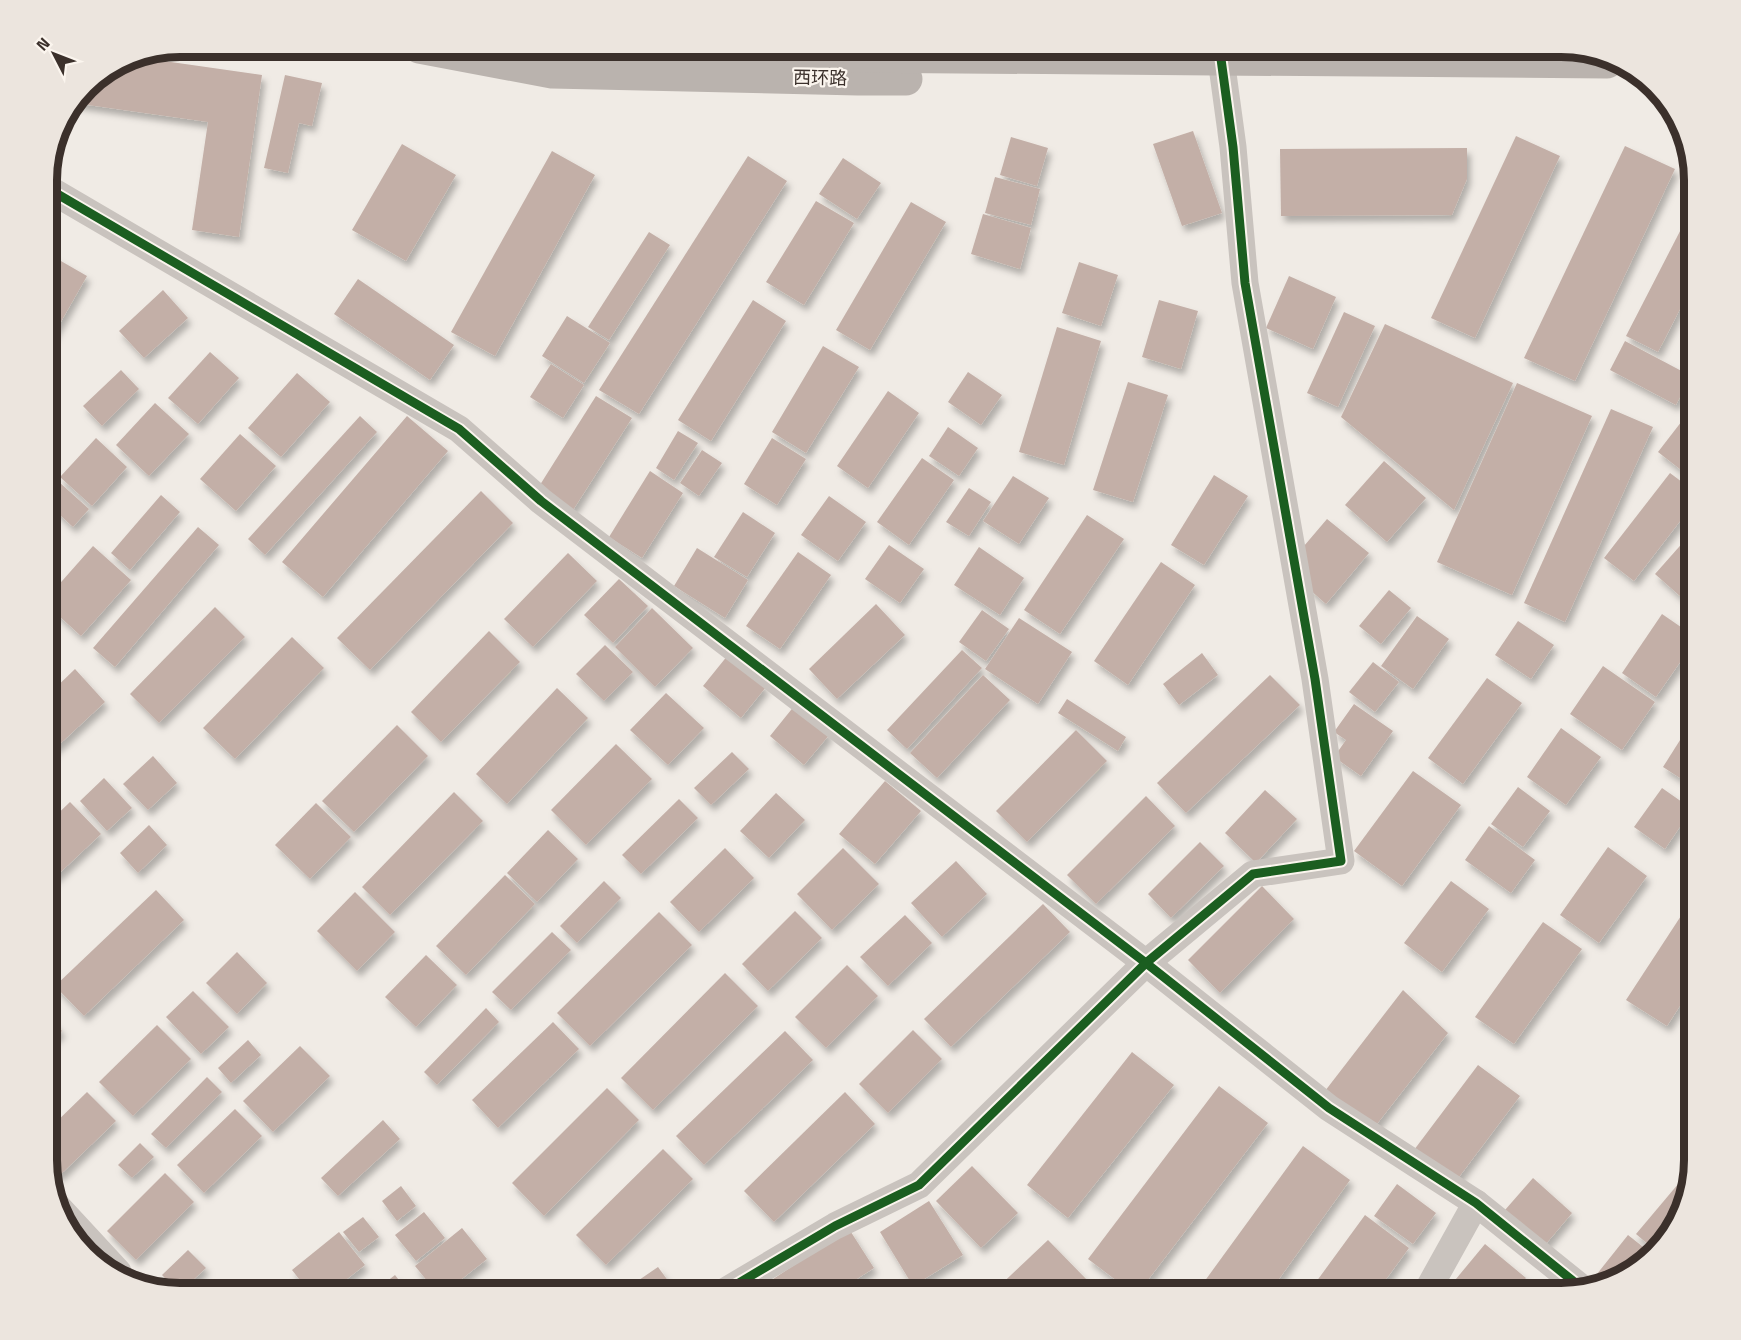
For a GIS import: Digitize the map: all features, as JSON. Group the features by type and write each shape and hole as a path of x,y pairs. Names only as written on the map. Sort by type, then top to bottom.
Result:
{"street":[{"name":"西环路","path":"475,57 552,72 858,79 1222,68 1596,62"},
{"name":"西环路","path":"873,57 1222,68"},
{"path":"739,1283 835,1226 919,1185 1146,963 1253,874 1341,861 1316,679 1245,283 1233,147 1222,68"},
{"path":"57,194 459,429 550,508 1146,963 1329,1108 1476,1203 1574,1282"},
{"path":"1432,1283 1476,1203"},
{"path":"75,1225 106,1258"}],"building":[{"path":"154,60 262,75 239,237 192,230 208,122 83,104 111,78 133,66"},
{"path":"285,75 322,83 312,126 299,123 288,173 264,168"},
{"path":"1193,131 1222,213 1182,226 1153,144"},
{"path":"1516,136 1560,156 1475,338 1431,318"},
{"path":"1011,137 1048,148 1037,186 1000,175"},
{"path":"402,144 456,175 406,261 352,230"},
{"path":"1625,146 1675,169 1575,381 1524,358"},
{"path":"1467,148 1467,179 1452,215 1281,216 1280,149"},
{"path":"552,151 595,175 495,356 451,332"},
{"path":"748,156 787,181 639,414 599,390"},
{"path":"843,158 881,183 857,219 819,194"},
{"path":"995,177 1040,189 1031,225 985,213"},
{"path":"816,201 854,223 804,305 766,282"},
{"path":"911,202 946,222 870,350 836,330"},
{"path":"983,214 1031,228 1020,269 971,254"},
{"path":"1684,223 1684,301 1658,352 1626,336"},
{"path":"649,232 670,245 609,340 588,327"},
{"path":"57,259 87,276 57,328"},
{"path":"1079,262 1118,275 1101,326 1062,313"},
{"path":"1289,276 1336,297 1313,349 1266,328"},
{"path":"358,279 454,345 430,380 334,314"},
{"path":"163,290 188,318 144,358 119,331"},
{"path":"753,300 786,321 711,441 678,420"},
{"path":"1159,300 1198,311 1181,369 1142,357"},
{"path":"1344,312 1375,326 1338,407 1307,393"},
{"path":"567,316 610,343 584,383 542,356"},
{"path":"1385,324 1513,383 1454,510 1341,417"},
{"path":"1057,327 1101,341 1064,465 1019,452"},
{"path":"1625,341 1684,372 1684,390 1676,405 1610,370"},
{"path":"823,346 859,367 806,453 772,432"},
{"path":"210,352 239,378 198,424 168,398"},
{"path":"551,364 584,385 563,418 530,397"},
{"path":"121,370 139,389 102,426 83,406"},
{"path":"968,372 1002,395 981,425 948,402"},
{"path":"297,373 330,402 281,457 248,428"},
{"path":"1128,382 1168,395 1133,502 1093,490"},
{"path":"1517,383 1592,416 1512,595 1437,562"},
{"path":"888,391 919,413 868,488 837,466"},
{"path":"596,396 632,418 573,510 538,488"},
{"path":"155,403 189,434 149,476 116,445"},
{"path":"1611,409 1653,427 1565,622 1524,603"},
{"path":"360,416 377,432 265,555 248,539"},
{"path":"407,416 448,451 323,597 282,562"},
{"path":"1684,418 1684,472 1658,452"},
{"path":"948,427 978,448 959,476 929,456"},
{"path":"678,431 698,443 674,480 656,468"},
{"path":"240,434 276,466 236,511 200,479"},
{"path":"96,438 127,467 92,506 60,477"},
{"path":"772,438 806,459 777,505 744,484"},
{"path":"702,450 722,463 699,496 680,483"},
{"path":"922,458 954,480 909,545 877,522"},
{"path":"1384,461 1426,498 1387,542 1345,505"},
{"path":"650,471 683,493 642,558 609,537"},
{"path":"1670,473 1684,484 1684,516 1634,581 1604,558"},
{"path":"1214,475 1248,496 1204,565 1171,545"},
{"path":"1013,476 1049,498 1019,544 983,521"},
{"path":"59,482 89,509 73,527 57,512 57,484"},
{"path":"969,488 991,502 969,536 946,522"},
{"path":"481,491 513,523 370,670 337,638"},
{"path":"161,495 180,512 130,570 111,553"},
{"path":"829,496 866,522 838,561 801,535"},
{"path":"743,512 775,533 747,577 714,557"},
{"path":"1087,515 1124,539 1060,634 1024,610"},
{"path":"1327,519 1369,553 1326,604 1309,589 1304,546"},
{"path":"198,527 219,545 115,667 93,648"},
{"path":"1684,541 1684,600 1655,574"},
{"path":"889,545 924,569 900,603 865,579"},
{"path":"93,546 131,580 81,636 57,614 57,587"},
{"path":"979,547 1024,578 1000,615 954,585"},
{"path":"697,548 748,580 725,618 674,586"},
{"path":"798,552 831,575 780,649 746,626"},
{"path":"568,553 597,581 533,647 504,619"},
{"path":"1161,562 1195,585 1128,685 1094,661"},
{"path":"619,579 648,606 613,643 584,615"},
{"path":"1389,590 1411,608 1381,644 1359,626"},
{"path":"876,604 905,635 837,699 809,669"},
{"path":"215,607 245,637 159,723 130,694"},
{"path":"652,608 693,648 655,687 615,647"},
{"path":"982,610 1009,629 986,661 959,642"},
{"path":"1662,614 1684,629 1684,656 1656,697 1622,673"},
{"path":"1417,616 1449,639 1413,689 1381,666"},
{"path":"1019,618 1072,652 1038,704 985,669"},
{"path":"1518,621 1554,645 1531,679 1495,655"},
{"path":"489,631 520,662 441,742 411,712"},
{"path":"292,637 324,668 235,759 203,728"},
{"path":"605,645 633,672 604,701 576,674"},
{"path":"962,650 982,668 907,749 887,730"},
{"path":"1202,653 1218,675 1179,705 1163,684"},
{"path":"728,655 766,687 741,718 703,686"},
{"path":"1373,662 1399,682 1375,712 1349,692"},
{"path":"1603,666 1655,702 1622,750 1570,714"},
{"path":"75,669 105,702 57,747 57,686"},
{"path":"983,675 1010,700 937,778 910,753"},
{"path":"1270,675 1300,705 1186,813 1157,783"},
{"path":"1487,678 1522,703 1463,784 1428,758"},
{"path":"557,688 588,718 507,804 476,774"},
{"path":"666,693 704,728 668,765 630,730"},
{"path":"1067,699 1126,737 1118,751 1058,713"},
{"path":"1354,704 1393,731 1361,776 1334,757 1346,740 1334,732"},
{"path":"795,705 830,734 804,765 770,736"},
{"path":"397,725 428,756 354,832 322,801"},
{"path":"1561,728 1601,757 1566,805 1527,777"},
{"path":"1076,730 1107,761 1027,842 996,811"},
{"path":"1684,734 1684,781 1663,767"},
{"path":"616,744 652,779 586,845 551,810"},
{"path":"732,752 749,769 711,805 694,788"},
{"path":"153,756 177,783 148,810 123,784"},
{"path":"1413,771 1461,805 1402,886 1354,851"},
{"path":"104,778 132,808 107,831 80,801"},
{"path":"885,781 921,811 875,864 839,834"},
{"path":"1518,787 1550,811 1523,847 1491,824"},
{"path":"1662,788 1684,803 1684,821 1665,849 1634,827"},
{"path":"1265,790 1297,819 1256,863 1225,833"},
{"path":"454,792 483,821 390,915 362,887"},
{"path":"776,793 805,820 769,858 740,831"},
{"path":"1146,796 1175,826 1096,904 1067,875"},
{"path":"679,799 698,818 641,874 622,855"},
{"path":"70,802 101,834 57,876 57,814"},
{"path":"316,803 351,837 310,879 275,845"},
{"path":"149,825 167,845 138,873 120,853"},
{"path":"1489,826 1535,860 1511,893 1465,860"},
{"path":"548,830 578,859 537,902 507,873"},
{"path":"1200,842 1224,866 1171,918 1148,894"},
{"path":"1608,847 1647,876 1599,943 1560,915"},
{"path":"725,848 754,878 699,932 670,902"},
{"path":"843,848 879,884 832,930 797,894"},
{"path":"956,861 987,894 942,937 911,903"},
{"path":"505,875 535,904 466,975 436,946"},
{"path":"604,881 621,898 577,943 560,926"},
{"path":"1451,881 1489,909 1442,972 1404,943"},
{"path":"1262,886 1294,919 1220,993 1188,960"},
{"path":"156,890 184,920 84,1016 57,988 57,984"},
{"path":"355,892 395,932 357,971 317,931"},
{"path":"1043,904 1070,932 951,1047 924,1019"},
{"path":"795,911 822,938 768,991 742,964"},
{"path":"1684,911 1684,1000 1667,1026 1626,1000"},
{"path":"659,912 692,945 590,1046 557,1013"},
{"path":"905,915 932,943 888,986 860,957"},
{"path":"1543,922 1582,949 1514,1044 1475,1017"},
{"path":"552,932 571,950 511,1010 492,992"},
{"path":"237,952 267,983 237,1014 206,983"},
{"path":"426,955 457,985 416,1027 385,997"},
{"path":"847,965 878,996 826,1048 795,1017"},
{"path":"725,973 758,1006 653,1110 621,1078"},
{"path":"1403,990 1448,1033 1373,1129 1325,1091"},
{"path":"193,991 229,1027 201,1054 166,1017"},
{"path":"486,1008 499,1022 437,1085 424,1072"},
{"path":"553,1022 579,1049 498,1128 472,1100"},
{"path":"57,1025 62,1031 57,1036"},
{"path":"157,1025 191,1059 133,1116 99,1082"},
{"path":"913,1030 942,1059 888,1113 859,1084"},
{"path":"785,1031 813,1060 704,1165 676,1136"},
{"path":"248,1040 261,1055 231,1083 218,1068"},
{"path":"300,1046 330,1076 273,1132 243,1101"},
{"path":"1132,1052 1174,1085 1068,1218 1027,1185"},
{"path":"1478,1065 1520,1096 1456,1181 1414,1150"},
{"path":"207,1077 222,1092 166,1148 151,1134"},
{"path":"1219,1086 1268,1123 1146,1283 1120,1283 1088,1259"},
{"path":"607,1088 639,1120 544,1216 512,1183"},
{"path":"87,1092 116,1121 59,1176 57,1121"},
{"path":"845,1092 875,1124 774,1222 744,1191"},
{"path":"235,1109 262,1136 204,1193 177,1165"},
{"path":"383,1120 400,1139 338,1196 321,1178"},
{"path":"140,1143 154,1157 132,1178 118,1165"},
{"path":"1303,1146 1350,1180 1276,1283 1203,1283"},
{"path":"663,1149 693,1179 606,1265 576,1235"},
{"path":"972,1166 1018,1213 981,1248 936,1201"},
{"path":"165,1173 194,1202 136,1260 107,1231"},
{"path":"1533,1178 1572,1213 1545,1245 1505,1210"},
{"path":"1683,1179 1671,1215 1659,1235 1649,1245 1636,1234"},
{"path":"1397,1184 1436,1213 1413,1244 1374,1216"},
{"path":"401,1186 416,1206 397,1221 382,1201"},
{"path":"929,1201 963,1255 918,1283 911,1283 880,1232"},
{"path":"424,1212 445,1238 416,1261 395,1235"},
{"path":"1365,1215 1409,1248 1383,1283 1315,1283"},
{"path":"363,1217 379,1237 359,1252 343,1232"},
{"path":"462,1228 487,1259 457,1283 429,1283 415,1266"},
{"path":"849,1229 874,1268 851,1283 771,1283 770,1281"},
{"path":"339,1232 365,1265 342,1283 302,1283 292,1270"},
{"path":"1628,1235 1646,1249 1616,1270 1593,1279"},
{"path":"1048,1240 1090,1283 1003,1283"},
{"path":"1485,1244 1526,1278 1522,1283 1453,1283"},
{"path":"188,1250 206,1268 190,1283 169,1283 162,1275"},
{"path":"658,1267 670,1283 635,1283"},
{"path":"395,1275 401,1283 385,1283"}],"cycle path":[{"path":"739,1283 835,1226 919,1185 1146,963 1253,874 1341,861 1315,679 1245,283 1233,147 1221,59"},
{"path":"57,194 459,429 541,501 1146,963 1329,1108 1476,1203 1574,1282"}]}
